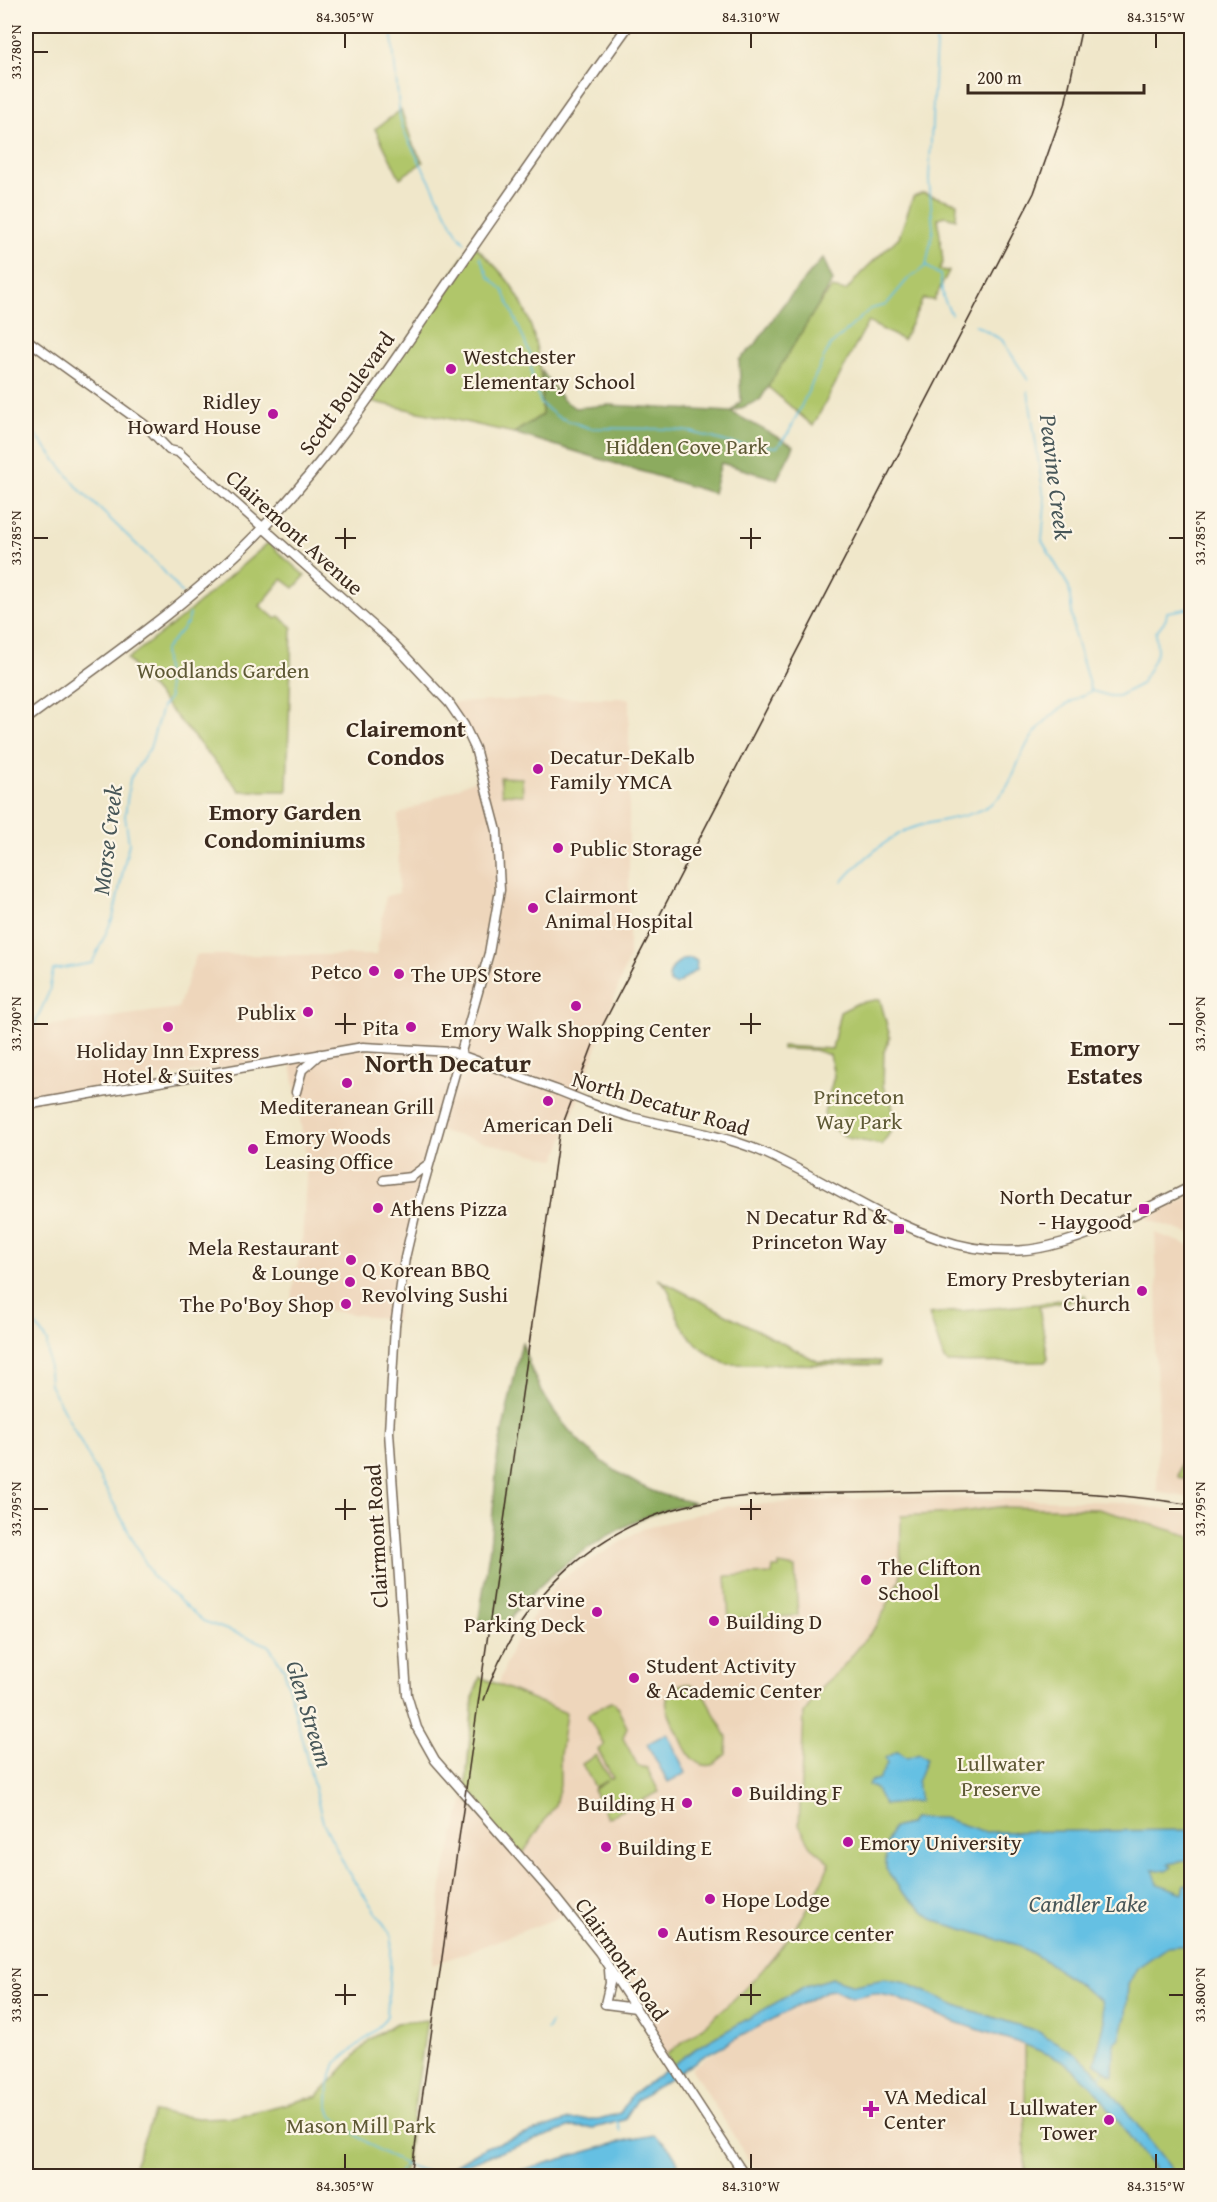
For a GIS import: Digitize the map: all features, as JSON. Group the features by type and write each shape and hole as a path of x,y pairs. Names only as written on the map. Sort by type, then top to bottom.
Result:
{"highway":[{"name":"Scott Boulevard","path":"26,719 137,638 204,583 263,526 322,461 628,26"}],"main road":[{"name":"Clairemont Avenue","path":"26,339 145,425 169,450 178,452 394,644 449,703 471,738 489,797"},
{"name":"Clairmont Road","path":"489,797 499,846 498,904 489,953 414,1219 398,1299 389,1403 393,1512 407,1695 420,1735 443,1772 551,1892 609,1966 745,2176"},
{"name":"North Decatur Road","path":"26,1105 322,1052 373,1047 444,1051 461,1055 632,1117 748,1146 921,1232 968,1248 1013,1251 1068,1241 1128,1218 1191,1186"},
{"path":"296,1092 302,1070 322,1052"},
{"path":"384,1180 411,1177 429,1162"},
{"path":"609,1966 610,1983 605,2004 636,2008"}],"shaded area":[{"path":"559,698 629,698 629,957 556,1160 436,1130 395,1321 290,1304 302,1242 307,1163 290,1058 115,1084 26,1104 26,1029 178,1008 196,955 376,955 386,896 399,893 398,815 479,778 469,740 449,703"},
{"path":"1191,1195 1191,1234 1146,1219"},
{"path":"1155,1233 1191,1246 1191,1498 1157,1492 1158,1393 1154,1345 1158,1314"},
{"name":"Emory University","path":"903,1496 1120,1502 1191,1514 1191,2176 1168,2176 1086,2072 1076,2063 1025,2037 1025,2176 759,2176 691,2068 772,2014 823,1989 852,1993 876,1990 896,1994 991,2025 899,1990 880,1987 849,1990 836,1986 822,1986 720,2041 676,2070 599,1952 531,1870 565,1915 433,1965 443,1876 486,1719 512,1647 557,1581 644,1528 728,1506"}],"green space":[{"path":"401,110 413,145 423,162 400,178 375,129"},
{"name":"Hidden Cove Park","path":"923,193 957,203 956,219 945,216 938,218 943,262 939,270 949,271 934,300 923,299 903,340 868,322 813,426 759,379 832,288 846,291 862,272 899,237 913,197"},
{"path":"472,243 513,288 528,318 537,350 542,415 514,433 370,401"},
{"name":"Hidden Cove Park","path":"823,258 833,281 760,400 731,412 741,401 739,360 755,345 782,306"},
{"name":"Hidden Cove Park","path":"542,371 562,399 575,408 609,405 731,412 794,446 777,479 721,463 713,493 514,433 542,415"},
{"name":"Woodlands Garden","path":"268,543 305,576 294,588 282,579 260,606 276,619 279,616 292,627 287,791 240,791 127,659 179,620"},
{"path":"500,777 522,778 523,795 502,794"},
{"name":"Princeton Way Park","path":"880,999 890,1037 884,1052 883,1086 892,1103 893,1113 892,1129 882,1145 848,1138 830,1127 824,1113 834,1076 830,1055 814,1050 782,1049 782,1046 832,1049 840,1012 858,1003"},
{"path":"658,1279 819,1362 880,1361 880,1365 726,1364 710,1355 685,1331 669,1291"},
{"path":"1085,1295 1086,1298 1039,1307 1048,1358 1045,1362 948,1363 944,1360 929,1314 1038,1304"},
{"path":"522,1342 530,1366 554,1411 587,1448 627,1478 650,1490 694,1503 645,1517 587,1549 568,1562 534,1592 506,1625 478,1625 490,1546 498,1451"},
{"path":"1186,1435 1191,1436 1191,1480 1178,1477"},
{"name":"Lullwater Preserve","path":"998,1507 1098,1509 1191,1536 1191,2176 1025,2176 1025,2037 921,1999 822,1986 676,2070 666,2055 716,2015 762,1970 801,1919 830,1862 811,1846 799,1825 804,1713 824,1684 840,1670 877,1625 900,1580 901,1516 954,1513"},
{"path":"779,1565 795,1568 798,1616 729,1619 726,1576 772,1574 773,1568 779,1568"},
{"path":"480,1677 566,1713 560,1755 560,1785 555,1805 520,1858 465,1797 473,1698"},
{"path":"690,1684 702,1691 727,1737 726,1754 712,1765 700,1764 692,1758 685,1749 668,1713 669,1694 674,1688"},
{"path":"611,1702 615,1703 627,1727 623,1738 638,1766 647,1768 659,1792 607,1818 593,1790 607,1781 595,1787 582,1764 596,1755 610,1779 613,1778 598,1750 604,1745 588,1717 589,1713"},
{"name":"Mason Mill Park","path":"427,2020 404,2176 130,2176 154,2112 198,2118 233,2117 318,2096 369,2040 396,2023"}],"water":[{"path":"691,958 697,961 696,970 676,985 670,983 669,978 674,966 682,960"},
{"path":"667,1733 686,1773 668,1782 647,1744"},
{"path":"898,1751 907,1758 919,1754 926,1759 917,1782 920,1801 884,1805 876,1789 868,1785 870,1781 879,1779 887,1764 885,1758"},
{"name":"Candler Lake","path":"913,1818 943,1818 985,1832 1191,1830 1191,1860 1168,1864 1172,1867 1166,1871 1153,1869 1158,1884 1183,1893 1185,1884 1191,1885 1191,1945 1167,1947 1137,1968 1128,1985 1126,2015 1120,2038 1114,2043 1113,2076 1095,2063 1105,2020 1101,2001 1047,1962 1018,1945 935,1921 902,1892 886,1869 886,1846 892,1828 909,1824"},
{"path":"832,1978 854,1985 885,1979 906,1983 961,2007 1037,2031 1073,2052 1093,2068 1177,2176 1159,2176 1093,2087 1062,2060 1023,2044 955,2022 895,1997 873,1993 851,1998 834,1990 826,1991 707,2054 637,2100 624,2120 594,2128 571,2127 441,2173 486,2147 569,2120 599,2119 620,2113 632,2095 695,2049 805,1986"},
{"path":"654,2135 673,2152 679,2170 677,2176 501,2176 627,2140"}],"waterway":[{"path":"391,26 400,118 405,134 457,233 465,243"},
{"name":"Peavine Creek","path":"937,26 929,179 933,230 926,266 940,275 943,297 951,314"},
{"path":"480,257 489,277 503,290 530,354 532,378 541,404 558,417 589,428 667,429 691,432 734,444 777,447 789,432 829,347 870,309 886,305 907,280 926,266"},
{"name":"Peavine Creek","path":"975,325 1002,340 1028,380"},
{"name":"Peavine Creek","path":"1028,391 1045,504 1042,541 1069,587 1074,633 1091,691"},
{"name":"Morse Creek","path":"34,433 79,489 161,568 182,593"},
{"name":"Peavine Creek","path":"1092,691 1118,696 1141,684 1157,653 1156,632 1166,619 1167,612 1192,608"},
{"name":"Morse Creek","path":"26,1044 49,992 53,970 92,963 113,918 129,843 125,816 130,779 150,748 162,707 169,698 164,651 188,622 190,614"},
{"path":"842,882 867,857 898,835 918,826 968,815 995,801 1008,785 1028,743 1042,724 1070,702 1092,691"},
{"name":"Glen Stream","path":"26,1291 28,1319 39,1329 47,1342 50,1385 153,1577 203,1621 268,1645 284,1669 323,1822 348,1872 392,1936 387,2016 378,2028 336,2063 329,2083 328,2104 332,2116 385,2154 414,2168 443,2173"},
{"path":"547,2030 551,2023"},
{"path":"1100,2077 1103,2071"},
{"path":"618,2122 621,2132"},
{"path":"398,2176 404,2164"}],"railway":[{"path":"411,2176 559,1134 594,1042 1034,193 1065,105 1082,26"},
{"path":"484,1700 499,1662 518,1628 541,1596 568,1569 598,1545 632,1525 669,1511 709,1501 756,1496 972,1491 1082,1493 1155,1499 1192,1505"}],"place":[{"name":"Westchester Elementary School","path":"451,369"},
{"name":"Ridley Howard House","path":"273,414"},
{"name":"Decatur-DeKalb Family YMCA","path":"538,769"},
{"name":"Public Storage","path":"558,848"},
{"name":"Clairmont Animal Hospital","path":"533,908"},
{"name":"Petco","path":"374,971"},
{"name":"The UPS Store","path":"399,974"},
{"name":"Emory Walk Shopping Center","path":"576,1006"},
{"name":"Publix","path":"308,1012"},
{"name":"Holiday Inn Express Hotel & Suites","path":"168,1027"},
{"name":"Pita","path":"411,1027"},
{"name":"Mediteranean Grill","path":"347,1083"},
{"name":"American Deli","path":"548,1101"},
{"name":"Emory Woods Leasing Office","path":"253,1149"},
{"name":"Athens Pizza","path":"378,1208"},
{"name":"North Decatur - Haygood","path":"1144,1209"},
{"name":"N Decatur Rd & Princeton Way","path":"899,1229"},
{"name":"Mela Restaurant & Lounge","path":"351,1260"},
{"name":"Q Korean BBQ Revolving Sushi","path":"350,1282"},
{"name":"Emory Presbyterian Church","path":"1142,1291"},
{"name":"The Po'Boy Shop","path":"346,1304"},
{"name":"The Clifton School","path":"866,1580"},
{"name":"Starvine Parking Deck","path":"597,1612"},
{"name":"Building D","path":"714,1621"},
{"name":"Student Activity & Academic Center","path":"634,1678"},
{"name":"Building F","path":"737,1792"},
{"name":"Building H","path":"687,1803"},
{"name":"Emory University","path":"848,1842"},
{"name":"Building E","path":"606,1847"},
{"name":"Hope Lodge","path":"710,1899"},
{"name":"Autism Resource center","path":"663,1933"},
{"name":"VA Medical Center","path":"871,2109"},
{"name":"Lullwater Tower","path":"1109,2120"}],"district":[{"name":"Clairemont Condos","path":"406,742"},
{"name":"Emory Garden Condominiums","path":"285,825"},
{"name":"Emory Estates","path":"1105,1061"},
{"name":"North Decatur","path":"448,1062"}]}
